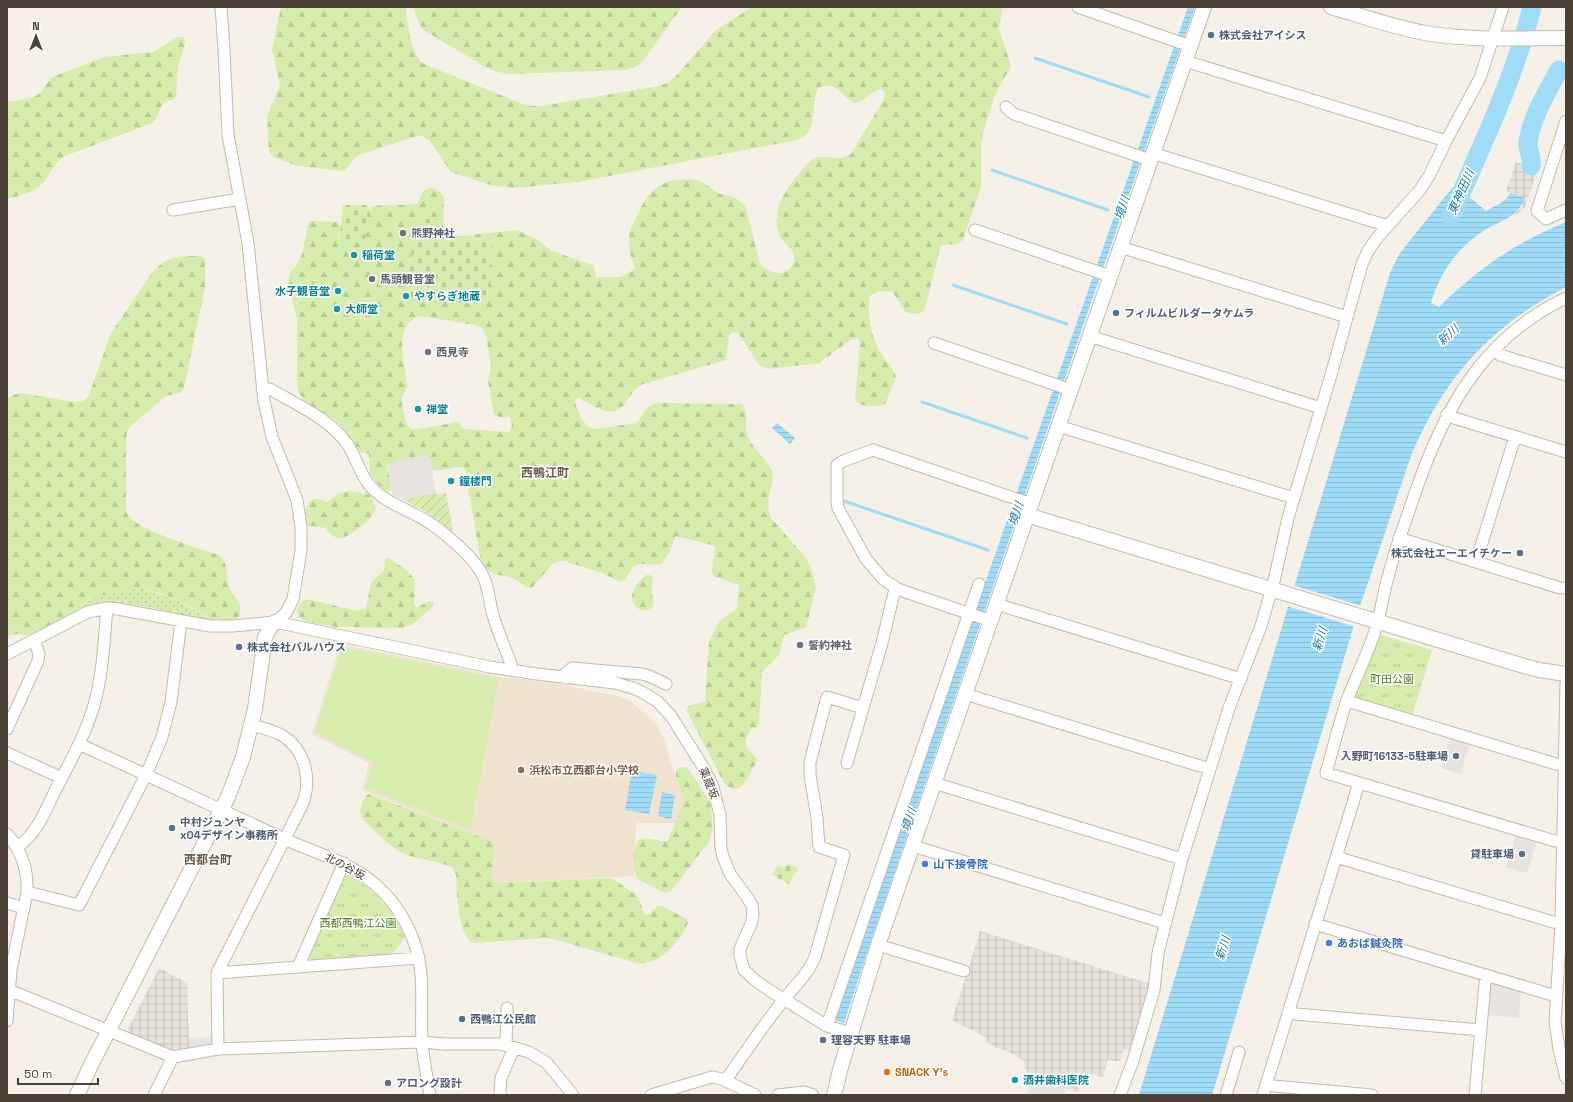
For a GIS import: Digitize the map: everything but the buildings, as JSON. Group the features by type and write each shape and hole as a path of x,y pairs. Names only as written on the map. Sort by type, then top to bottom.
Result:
{"street":[{"path":"78,1095 108,1031 222,810 238,770 251,725 258,693 265,637 270,626 286,613 293,599 301,551 299,509 294,491 270,431 262,389 248,243 228,135 226,68 221,7"},
{"path":"1078,7 1188,45"},
{"path":"834,1095 840,1070 878,945 965,694 987,620 996,604 1028,507 1058,426 1068,389 1089,336 1107,275 1120,247 1149,157 1185,61 1188,45 1204,7"},
{"path":"1331,7 1393,26 1426,33 1459,37 1497,39 1566,38"},
{"path":"1120,1095 1133,1061 1154,990 1158,953 1182,859 1229,708 1276,591 1294,498 1322,408 1362,264 1368,251 1420,190 1429,176 1484,69 1497,39 1503,7"},
{"path":"1185,61 1446,141"},
{"path":"1006,107 1014,114 1133,154 1149,157 1388,226"},
{"path":"1566,121 1536,211 1546,219 1566,210"},
{"path":"173,210 240,199"},
{"path":"975,230 1107,275"},
{"path":"1120,247 1347,317"},
{"path":"1563,842 1555,841 1326,773 1399,538 1427,459 1447,414 1471,376 1495,349 1531,318 1566,298"},
{"path":"1089,336 1322,408"},
{"path":"934,343 1068,389"},
{"path":"1495,349 1500,355 1566,375"},
{"path":"262,389 270,389 332,426 348,446 359,469 372,488 390,502 412,512 435,526 476,565 483,575 493,616 510,664 510,670"},
{"path":"1447,414 1454,418 1566,452"},
{"path":"1058,426 1294,498"},
{"path":"1476,562 1515,437"},
{"path":"987,620 896,588 884,580 871,567 839,512 836,500 837,469 840,462 874,450 1013,498 1028,507 1276,591 1524,666 1566,674"},
{"path":"1399,538 1560,588 1566,588"},
{"path":"827,1026 970,614 978,584"},
{"path":"847,763 882,643 896,588"},
{"path":"996,604 1240,680"},
{"path":"7,654 88,612 107,608 99,683 94,704 79,744 39,822 32,834 17,848"},
{"name":"薬蔵坂","path":"107,608 221,627 275,622 510,670 605,682 633,688 654,699 671,716 705,770 713,787 720,815 721,848 723,857 730,874 752,905 753,915 751,924 740,949 741,963 749,975 756,981 784,999 827,1026 851,1033"},
{"path":"27,892 79,905 146,775 155,754 167,720 181,621"},
{"path":"7,729 38,661 37,647 34,640"},
{"path":"566,678 566,673 572,668 642,674 666,684"},
{"path":"1566,683 1563,842 1564,880 1561,922 1563,952 1557,994 1556,1036 1566,1078"},
{"path":"965,694 1210,769"},
{"path":"726,1080 784,999 803,978 812,965 844,855 819,847 817,818 810,775 810,762 827,697 863,708"},
{"path":"1347,702 1556,764 1564,764"},
{"path":"218,1050 217,973 285,839 305,797 307,788 306,769 298,752 289,741 277,733 251,725"},
{"name":"北の谷坂","path":"79,744 285,839 344,864 367,878 383,892 396,908 410,932 419,958 422,987 422,1042 430,1095"},
{"path":"7,753 62,778"},
{"path":"934,783 1182,859"},
{"path":"1263,1095 1359,783"},
{"path":"7,834 17,848 26,869 27,892 11,970 8,990 7,1021"},
{"path":"913,846 1165,923"},
{"path":"1336,857 1553,922 1561,922"},
{"path":"298,967 344,864"},
{"path":"7,903 24,908"},
{"path":"1315,924 1549,994 1557,994"},
{"path":"878,945 964,971"},
{"path":"217,973 419,958"},
{"path":"1475,1095 1487,975"},
{"path":"8,990 173,1057 218,1050 422,1042 510,1046 530,1052 547,1063 573,1095"},
{"path":"500,1095 501,1078 510,1046 507,1008"},
{"path":"1288,1012 1296,1014 1481,1030"},
{"path":"1226,1095 1239,1052"},
{"path":"154,1095 173,1057"},
{"path":"651,1095 707,1078 717,1077 755,1095"},
{"path":"1266,1084 1372,1095"},
{"path":"778,1095 804,1092 813,1095"}],"shaded area":[{"path":"1516,162 1534,168 1535,165 1539,166 1525,207 1517,215 1516,213 1522,206 1525,198 1506,191"},
{"path":"426,455 430,458 436,493 402,499 393,495 388,463"},
{"name":"浜松市立西都台小学校","path":"340,644 502,677 553,683 618,696 630,701 656,723 664,739 685,800 676,823 636,823 634,876 493,882 495,849 491,841 362,790 369,763 312,734"},
{"name":"入野町16133-5駐車場","path":"1450,737 1470,743 1461,774 1441,768"},
{"name":"貸駐車場","path":"1516,835 1537,841 1527,873 1506,867"},
{"path":"980,931 1151,984 1130,1051 1124,1049 1120,1061 1108,1060 1103,1077 1084,1072 1078,1092 1047,1084 1047,1079 1035,1076 1025,1070 1024,1061 1008,1051 996,1048 986,1041 987,1038 952,1020"},
{"path":"159,968 187,983 189,1049 173,1052 130,1034 128,1029"},
{"path":"1493,981 1521,990 1519,1018 1486,1015 1489,983"},
{"path":"213,1037 213,1042 210,1046 189,1049 189,1038"},
{"path":"1031,1074 1047,1079 1047,1084 1065,1089 1065,1095 1027,1095"}],"green space":[{"path":"281,7 682,7 642,62 635,67 626,70 509,74 489,69 425,31 419,24 414,9 407,8 406,12 415,54 424,64 523,104 541,106 659,86 669,82 716,30 752,7 1003,7 999,29 1011,66 995,95 982,136 981,187 963,240 957,244 942,245 940,248 925,309 923,311 913,314 905,312 893,292 877,292 870,296 869,311 875,342 896,377 885,404 870,406 861,405 855,401 860,343 859,339 852,339 819,363 769,369 759,365 739,334 735,332 731,333 729,336 726,360 643,384 633,392 621,408 616,411 598,408 580,398 575,400 579,413 584,422 591,428 595,429 637,423 648,407 655,403 742,404 746,411 746,428 748,437 773,473 768,507 771,518 806,558 811,567 816,588 806,627 784,635 779,655 762,672 759,724 757,727 750,730 745,745 757,760 742,786 739,788 733,789 724,783 687,711 689,706 705,701 709,642 719,621 737,609 739,585 713,576 712,571 715,546 676,536 669,553 662,563 640,564 634,566 625,580 620,582 602,573 564,561 553,563 532,588 526,587 513,578 494,574 485,569 481,562 465,470 463,467 434,471 432,469 430,458 387,465 392,488 391,491 386,491 377,483 370,473 369,454 360,452 341,425 307,402 300,395 297,386 297,319 288,282 290,272 296,266 302,255 308,224 311,221 338,222 340,226 338,240 371,206 417,204 424,191 431,188 439,192 444,198 443,227 444,232 450,237 517,230 539,241 550,250 592,265 594,267 596,277 621,277 635,269 630,253 629,233 642,205 650,193 669,181 689,179 701,181 718,193 736,198 745,206 760,264 775,273 786,272 793,264 794,255 779,235 777,227 778,208 783,196 801,171 813,159 824,157 841,158 851,154 884,99 885,92 881,89 877,90 861,101 854,103 834,87 824,86 818,88 811,125 804,136 797,140 578,182 514,188 494,186 451,172 430,141 422,136 417,136 357,156 344,171 297,166 274,157 269,152 267,116 280,85 272,49","holes":["414,219 438,219 443,237 449,241 491,238 487,304 423,300 420,297 420,284 409,281","420,316 475,325 482,328 486,336 491,366 488,381 494,414 499,417 509,417 512,425 508,432 465,429 462,428 459,422 414,430 407,425 402,400 407,386 402,346 403,337 406,328 411,321"]},
{"path":"177,37 182,37 185,40 185,44 178,66 176,97 162,105 158,115 152,123 65,156 57,162 38,188 25,194 7,199 7,102 36,96 55,76 104,57 153,52"},
{"path":"343,205 368,205 365,242 339,242"},
{"path":"414,219 438,219 443,237 449,241 491,238 487,304 421,300 420,284 411,283 409,281"},
{"path":"203,257 205,260 205,287 184,388 182,392 166,396 133,424 127,431 126,511 132,520 154,532 217,554 222,558 226,567 229,586 240,604 239,617 230,620 212,619 168,596 131,586 128,587 124,593 94,597 83,604 78,610 33,634 13,634 7,637 7,398 21,393 74,402 84,400 89,395 111,333 151,274 156,268 172,258"},
{"path":"349,491 369,494 376,507 372,516 360,527 343,538 338,538 334,537 326,528 305,525 306,510 311,501 317,499 327,502 339,494"},
{"path":"436,493 437,495 446,493 453,532 428,513 402,499"},
{"path":"388,557 405,569 415,579 414,605 417,607 429,601 434,601 433,606 413,624 402,628 336,627 307,622 300,618 297,611 299,604 305,600 312,600 357,611 366,608 371,583 384,570 385,560"},
{"path":"646,575 650,575 653,578 652,592 654,603 649,609 640,610 633,603 633,591 637,584"},
{"path":"131,586 173,598 206,617 216,620 128,604 110,603 93,605 78,610 93,597 107,593 121,594"},
{"name":"町田公園","path":"1381,635 1432,650 1412,716 1357,700 1354,694 1377,636"},
{"path":"342,647 499,679 470,830 366,788 373,762 315,732"},
{"path":"680,767 686,767 690,771 709,801 713,829 708,843 672,890 665,893 638,879 634,864 634,851 638,841 642,839 667,841 669,838 685,800 676,777 676,771"},
{"path":"369,794 491,841 494,844 495,849 493,882 612,878 636,895 639,899 644,914 647,915 658,906 662,906 685,918 688,923 674,945 667,952 653,961 644,963 636,963 546,938 473,943 464,931 461,922 454,869 444,864 413,857 400,852 385,841 361,816 360,810 362,804"},
{"path":"787,863 798,868 789,884 772,875 778,865 784,868"},
{"name":"西都西鴨江公園","path":"348,874 366,886 382,901 401,928 405,938 394,952 389,954 311,960 308,956 344,875"}],"water":[{"name":"境川","path":"1188,7 1195,7 1102,271 870,943 844,1023 835,1020 861,940 973,617"},
{"name":"新川","path":"1452,188 1472,199 1486,211 1503,201 1510,193 1525,198 1517,211 1511,216 1479,234 1462,248 1443,273 1431,303 1439,307 1469,280 1498,258 1530,239 1566,222 1566,287 1539,302 1515,318 1493,336 1474,355 1456,376 1440,400 1425,425 1412,453 1358,612 1212,1095 1139,1095 1390,273 1400,253"},
{"path":"777,423 795,438 790,444 772,428"},
{"path":"632,771 657,775 649,814 625,810"},
{"path":"662,792 675,795 671,819 658,816"}],"pier":[{"path":"1292,585 1362,606 1356,627 1286,606"}],"waterway":[{"name":"東神田川","path":"1451,216 1506,87 1525,34 1532,7"},
{"path":"1035,58 1149,97"},
{"path":"1531,166 1528,145 1530,132 1540,104 1559,70"},
{"name":"境川","path":"992,170 1108,210"},
{"path":"953,285 1067,324"},
{"path":"922,402 1027,438"},
{"path":"841,500 988,550"}],"place":[{"name":"株式会社アイシス","path":"1211,35"},
{"name":"熊野神社","path":"403,233"},
{"name":"稲荷堂","path":"354,255"},
{"name":"馬頭観音堂","path":"372,279"},
{"name":"水子観音堂","path":"338,291"},
{"name":"やすらぎ地蔵","path":"406,296"},
{"name":"大師堂","path":"337,309"},
{"name":"フィルムビルダータケムラ","path":"1116,313"},
{"name":"西見寺","path":"428,352"},
{"name":"禅堂","path":"418,409"},
{"name":"鐘楼門","path":"451,481"},
{"name":"株式会社エーエイチケー","path":"1520,553"},
{"name":"誓約神社","path":"800,645"},
{"name":"株式会社バルハウス","path":"239,647"},
{"name":"入野町16133-5駐車場","path":"1456,756"},
{"name":"浜松市立西都台小学校","path":"521,770"},
{"name":"中村ジュンヤ x04デザイン事務所","path":"172,828"},
{"name":"貸駐車場","path":"1522,854"},
{"name":"山下接骨院","path":"925,864"},
{"name":"あおば鍼灸院","path":"1329,943"},
{"name":"西鴨江公民館","path":"462,1019"},
{"name":"理容天野 駐車場","path":"823,1040"},
{"name":"SNACK Y's","path":"887,1072"},
{"name":"酒井歯科医院","path":"1015,1080"},
{"name":"アロング設計","path":"388,1083"}],"district":[{"name":"西鴨江町","path":"545,473"},
{"name":"西都台町","path":"208,860"}]}
